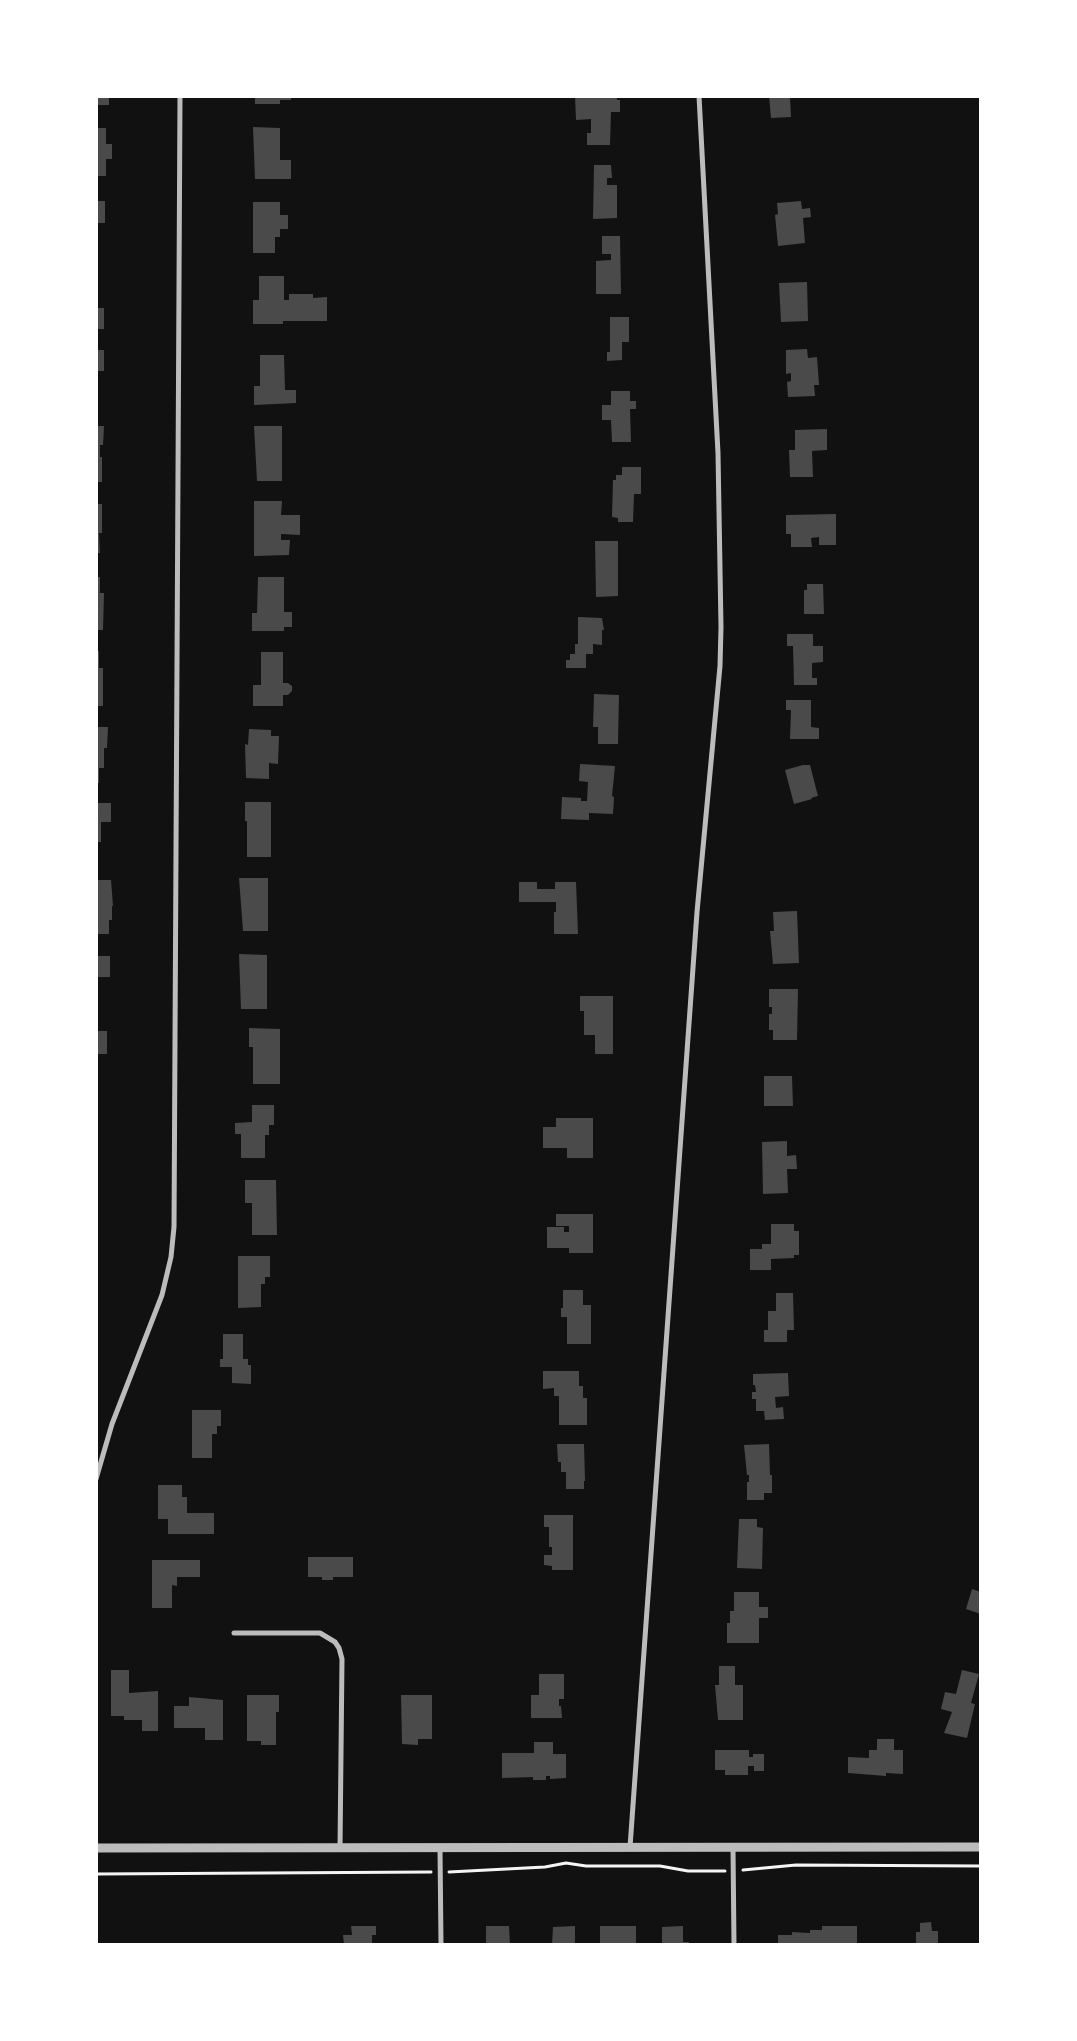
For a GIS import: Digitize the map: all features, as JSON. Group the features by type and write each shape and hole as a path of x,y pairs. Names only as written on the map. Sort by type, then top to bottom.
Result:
{"street":[{"path":"96,1479 112,1424 162,1295 174,1227 180,96"},
{"path":"630,1847 697,912 720,666 718,444 699,96"},
{"path":"234,1633 320,1633 335,1642 339,1648 342,1659 340,1848"},
{"path":"733,1847 734,1945"},
{"path":"96,1848 981,1847"},
{"path":"440,1848 441,1945"}],"path":[{"path":"453,1872 545,1867 566,1863 586,1866 660,1866 688,1871 721,1871"},
{"path":"748,1870 796,1865 981,1866"},
{"path":"96,1874 430,1872"}],"building":[{"path":"96,96 109,96 109,105 96,105"},
{"path":"255,96 291,96 291,100 280,100 280,104 255,104"},
{"path":"575,96 617,96 617,100 620,100 620,112 611,112 610,145 587,145 587,133 591,133 591,119 576,120"},
{"path":"769,96 790,96 791,117 771,118"},
{"path":"253,127 280,128 280,160 291,160 291,179 255,179"},
{"path":"96,128 106,128 106,144 112,144 112,159 106,159 106,176 96,176"},
{"path":"594,165 611,165 612,178 607,178 607,185 617,185 617,218 593,219"},
{"path":"96,201 105,201 105,223 98,223 98,253 96,253"},
{"path":"801,201 802,209 810,208 811,217 803,218 805,243 778,246 775,215 778,214 777,203"},
{"path":"253,202 280,202 280,215 288,215 288,229 280,229 280,237 275,237 275,253 253,253"},
{"path":"602,236 620,236 621,294 596,294 596,261 611,260 611,254 602,254"},
{"path":"259,276 284,276 284,300 289,300 289,294 313,294 313,298 327,297 327,321 283,321 283,324 253,324 253,300 259,300"},
{"path":"807,282 808,321 781,322 779,283"},
{"path":"96,308 104,308 104,329 96,329"},
{"path":"610,317 629,317 629,342 622,342 622,360 607,361 607,352 610,352"},
{"path":"807,349 808,358 817,357 819,385 814,385 815,396 788,397 787,382 791,381 791,373 786,374 786,350"},
{"path":"96,350 104,350 104,371 96,371"},
{"path":"260,355 284,355 285,390 296,390 296,403 254,405 254,386 260,386"},
{"path":"611,391 630,391 630,401 636,401 636,409 630,409 631,442 612,442 611,420 602,420 602,405 611,405"},
{"path":"96,426 104,426 103,445 100,445 102,482 96,482"},
{"path":"254,426 282,426 282,481 257,481"},
{"path":"827,429 827,450 812,451 813,477 790,477 789,450 795,450 795,430"},
{"path":"622,467 641,467 641,494 634,494 633,522 618,522 618,518 612,517 613,480 616,480 616,475 622,475"},
{"path":"254,501 282,501 281,515 300,515 300,535 281,534 281,540 290,540 289,555 254,556"},
{"path":"96,504 102,504 102,533 99,533 100,553 96,553"},
{"path":"836,514 836,545 819,545 819,537 811,538 812,547 791,547 791,534 786,534 786,515"},
{"path":"595,541 618,541 618,596 596,597"},
{"path":"96,577 100,577 100,593 104,593 103,630 96,630"},
{"path":"258,577 284,577 284,612 292,612 292,627 284,627 284,631 252,631 252,613 257,613"},
{"path":"807,584 823,584 824,614 804,614 804,590 807,590"},
{"path":"578,617 602,618 604,630 602,630 602,645 593,644 593,654 586,654 586,668 566,668 566,660 570,660 570,654 575,654 575,644 578,644"},
{"path":"787,634 813,634 813,646 823,646 823,662 812,663 812,678 817,678 817,685 794,685 793,646 787,646"},
{"path":"96,651 99,651 99,668 103,668 103,706 96,706"},
{"path":"261,652 283,652 283,683 288,683 292,686 292,691 288,695 283,695 283,706 253,706 253,685 261,685"},
{"path":"594,694 619,695 618,744 598,744 598,727 593,727"},
{"path":"786,700 811,700 811,727 819,728 819,739 790,739 791,710 786,710"},
{"path":"96,727 108,727 107,748 104,748 104,768 99,768 99,783 96,783"},
{"path":"249,729 271,730 271,736 279,736 278,764 269,763 269,779 246,778 245,744 248,745"},
{"path":"580,764 615,766 612,796 614,797 613,814 589,813 589,820 561,819 562,797 581,798 581,801 587,801 588,782 579,781"},
{"path":"810,765 818,796 794,804 785,770"},
{"path":"245,802 271,802 271,857 247,857"},
{"path":"96,803 111,803 111,822 101,822 101,842 96,842"},
{"path":"239,878 268,878 268,931 243,931"},
{"path":"96,880 111,880 113,906 112,920 109,920 109,934 96,934"},
{"path":"519,882 537,882 537,889 555,889 555,882 576,882 578,934 554,934 556,902 519,902"},
{"path":"797,911 799,963 773,964 770,931 774,931 773,912"},
{"path":"239,954 267,955 267,1009 241,1009"},
{"path":"96,956 110,956 110,977 96,977"},
{"path":"769,989 798,989 797,1040 773,1040 773,1030 769,1030 769,1014 772,1014 772,1007 769,1007"},
{"path":"580,996 613,996 613,1054 595,1054 595,1035 584,1035 584,1011 580,1011"},
{"path":"249,1028 280,1029 280,1084 253,1084 253,1047 249,1047"},
{"path":"96,1031 107,1031 107,1054 96,1054"},
{"path":"764,1076 792,1076 793,1106 764,1106"},
{"path":"252,1105 274,1105 274,1125 269,1125 269,1135 265,1135 265,1158 241,1158 241,1134 235,1134 235,1123 252,1122"},
{"path":"556,1118 593,1118 593,1158 567,1158 567,1148 543,1148 543,1127 556,1127"},
{"path":"787,1141 787,1156 796,1155 797,1169 787,1169 788,1193 763,1194 762,1142"},
{"path":"245,1180 276,1180 277,1235 252,1235 252,1203 245,1203"},
{"path":"556,1214 593,1214 593,1253 569,1253 569,1248 547,1248 547,1227 564,1227 564,1232 569,1232 569,1226 556,1226"},
{"path":"771,1224 794,1224 794,1231 799,1231 799,1255 794,1255 794,1258 771,1259 771,1270 750,1270 750,1249 762,1249 762,1244 771,1244"},
{"path":"238,1256 270,1256 270,1277 265,1277 265,1284 261,1284 261,1307 238,1308"},
{"path":"563,1290 583,1290 583,1305 591,1305 591,1344 567,1344 567,1317 561,1317"},
{"path":"776,1293 793,1293 794,1330 787,1330 787,1342 764,1342 764,1330 768,1330 768,1311 776,1311"},
{"path":"223,1334 243,1334 243,1359 248,1359 248,1365 251,1365 251,1384 232,1383 232,1367 220,1367 220,1359 223,1359"},
{"path":"543,1371 579,1371 579,1386 583,1386 583,1398 587,1398 587,1425 559,1425 559,1396 554,1396 554,1388 543,1389"},
{"path":"788,1373 789,1396 775,1397 776,1408 783,1407 784,1419 765,1420 764,1411 756,1411 756,1399 752,1399 752,1392 756,1392 755,1385 753,1385 753,1374"},
{"path":"192,1410 221,1410 221,1426 217,1426 217,1434 212,1434 212,1458 192,1458"},
{"path":"557,1444 584,1444 584,1489 566,1489 566,1472 561,1472 561,1462 558,1462"},
{"path":"769,1444 772,1493 764,1493 764,1500 747,1500 749,1475 747,1475 744,1445"},
{"path":"158,1485 182,1485 182,1497 187,1497 187,1513 214,1513 214,1534 168,1534 168,1519 158,1519"},
{"path":"544,1515 573,1515 573,1570 552,1570 552,1566 544,1565 544,1555 552,1555 552,1547 549,1547 549,1527 544,1527"},
{"path":"739,1519 757,1519 757,1527 763,1528 762,1569 737,1568"},
{"path":"308,1557 353,1557 353,1577 333,1577 333,1580 322,1580 322,1577 308,1577"},
{"path":"152,1560 200,1560 200,1577 177,1577 177,1586 172,1585 172,1608 152,1608"},
{"path":"972,1589 981,1592 981,1614 966,1609"},
{"path":"734,1592 759,1592 759,1607 768,1607 768,1618 759,1618 759,1643 727,1643 727,1623 730,1623 730,1611 734,1611"},
{"path":"719,1666 735,1666 735,1685 743,1685 743,1720 718,1720 715,1685 719,1685"},
{"path":"111,1670 129,1670 129,1693 158,1691 158,1731 142,1731 142,1720 124,1720 124,1716 111,1716"},
{"path":"962,1670 979,1674 971,1703 975,1704 967,1738 944,1733 952,1712 941,1709 945,1692 956,1694"},
{"path":"539,1674 564,1674 564,1699 559,1699 562,1718 531,1718 531,1695 539,1695"},
{"path":"247,1695 279,1695 279,1712 276,1712 276,1745 261,1745 261,1741 247,1741"},
{"path":"401,1695 432,1695 432,1739 418,1739 418,1745 402,1744"},
{"path":"189,1697 223,1700 223,1740 205,1740 205,1728 174,1728 174,1706 189,1706"},
{"path":"877,1739 894,1739 894,1750 903,1750 903,1774 886,1773 886,1776 848,1773 848,1757 869,1758 869,1750 877,1750"},
{"path":"534,1742 553,1742 553,1754 566,1754 566,1778 550,1779 550,1776 546,1776 546,1780 533,1780 533,1777 502,1778 502,1753 534,1753"},
{"path":"715,1750 749,1750 749,1757 753,1757 753,1754 764,1754 764,1771 754,1771 754,1766 748,1766 748,1775 725,1775 725,1770 715,1770"},
{"path":"931,1922 932,1931 938,1931 938,1945 916,1945 916,1932 920,1932 920,1923"},
{"path":"351,1926 376,1926 376,1935 372,1935 372,1945 344,1945 343,1935 352,1935"},
{"path":"486,1926 509,1926 510,1945 486,1945"},
{"path":"575,1926 575,1945 552,1945 553,1927"},
{"path":"600,1926 636,1926 636,1945 600,1945"},
{"path":"683,1926 683,1942 689,1942 689,1945 662,1945 662,1927"},
{"path":"822,1926 857,1926 857,1945 778,1945 778,1935 792,1935 792,1932 810,1933 810,1930 822,1930"}]}
